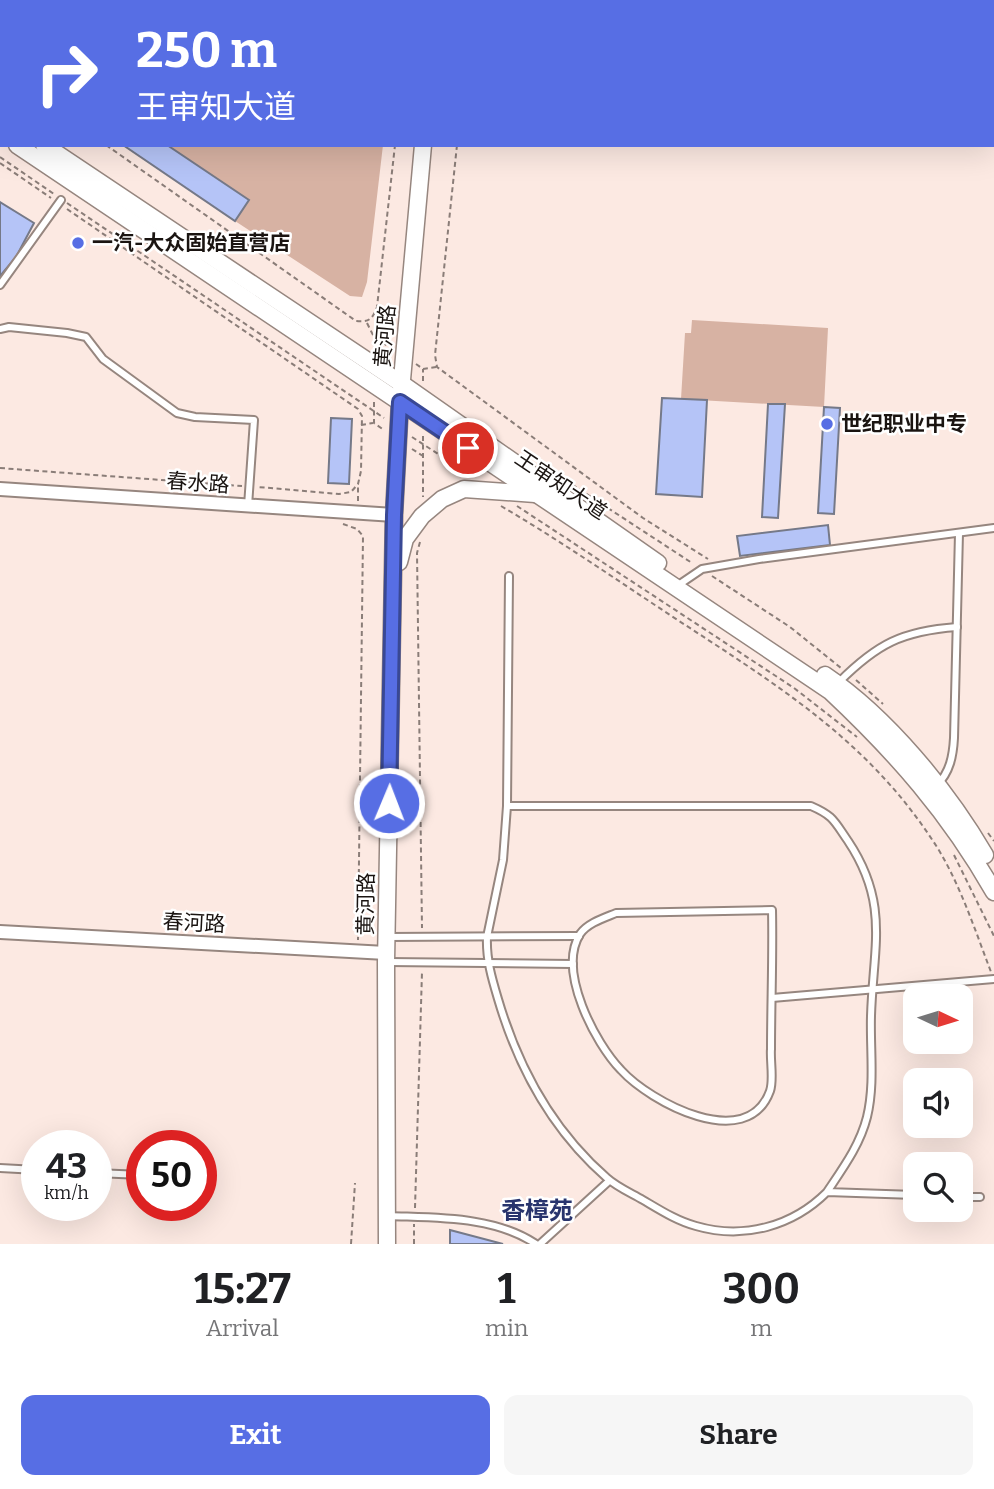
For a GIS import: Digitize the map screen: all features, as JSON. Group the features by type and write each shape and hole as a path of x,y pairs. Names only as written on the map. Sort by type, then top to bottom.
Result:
{"main road":[{"name":"王审知大道","path":"20,147 537,495 680,584 834,687 870,728 933,789 994,892"},
{"path":"47,147 402,384 680,584"},
{"name":"黄河路","path":"387,1244 386,951 394,515 400,402 423,147"},
{"path":"393,588 405,539 422,516 442,499 464,489 537,495"},
{"path":"933,789 994,858"},
{"path":"948,818 974,837 994,873"}],"street":[{"name":"春水路","path":"0,489 394,515"},
{"name":"春河路","path":"0,932 386,951"}],"lane":[{"path":"0,285 60,202"},
{"path":"0,329 20,328 86,337 103,359 177,412 195,417 254,420 248,506"},
{"path":"680,584 702,569 994,528"},
{"path":"933,789 945,778 953,758 959,533"},
{"path":"507,806 811,806 830,814 861,861 877,907 872,991 872,1083 867,1115 851,1156 827,1192 811,1209 782,1224 727,1232 695,1226 664,1212 610,1181 585,1157 546,1108 519,1060 502,1014 488,963 487,937 503,860 507,806 509,576"},
{"path":"834,687 866,656 884,643 930,629 957,627"},
{"path":"772,910 774,965 771,1090 757,1111 741,1120 721,1120 683,1113 648,1093 621,1070 593,1032 575,979 573,964 574,948 582,931 598,920 616,913 772,910"},
{"path":"386,951 422,937 579,936"},
{"path":"386,951 422,962 573,964"},
{"path":"772,998 994,979"},
{"path":"0,1168 21,1169"},
{"path":"387,1216 450,1219 497,1227 538,1244 610,1181"},
{"path":"827,1192 903,1195"},
{"path":"973,1197 980,1197"}],"path":[{"path":"109,147 356,321 367,322 373,318 377,307 395,147"},
{"path":"457,147 435,355 437,367 643,518 708,558 712,568"},
{"path":"0,158 358,409 362,416 358,484 351,492 340,494 0,468"},
{"path":"0,163 473,477"},
{"path":"367,322 374,337"},
{"path":"423,400 423,369 437,367"},
{"path":"422,417 423,500 432,507"},
{"path":"361,425 374,423"},
{"path":"495,502 771,681 824,720 868,760 935,844 966,907 994,979"},
{"path":"516,505 794,688 862,742"},
{"path":"333,523 357,529 363,536 358,951"},
{"path":"422,937 417,553 423,535"},
{"path":"950,847 994,936"},
{"path":"414,1244 422,962"},
{"path":"351,1244 355,1183"}],"shaded area":[{"path":"170,147 383,147 367,282 362,297 350,296 235,221 249,200"},
{"path":"692,320 828,328 824,407 681,399 685,333 691,333"}],"building":[{"path":"126,147 170,147 249,200 235,221"},
{"path":"0,202 34,223 16,257 0,276"},
{"path":"662,398 707,400 702,497 656,494"},
{"path":"768,404 785,404 778,518 762,517"},
{"path":"824,407 840,408 834,514 818,513"},
{"path":"331,418 352,419 349,484 328,483"},
{"path":"828,525 830,545 740,556 737,536"},
{"path":"450,1230 503,1244 450,1244"}],"place":[{"name":"一汽-大众固始直营店","path":"78,243"},
{"name":"世纪职业中专","path":"827,424"}],"district":[{"name":"香樟苑","path":"537,1211"}],"route":[{"path":"389,803 394,515 400,402 468,448"}]}
